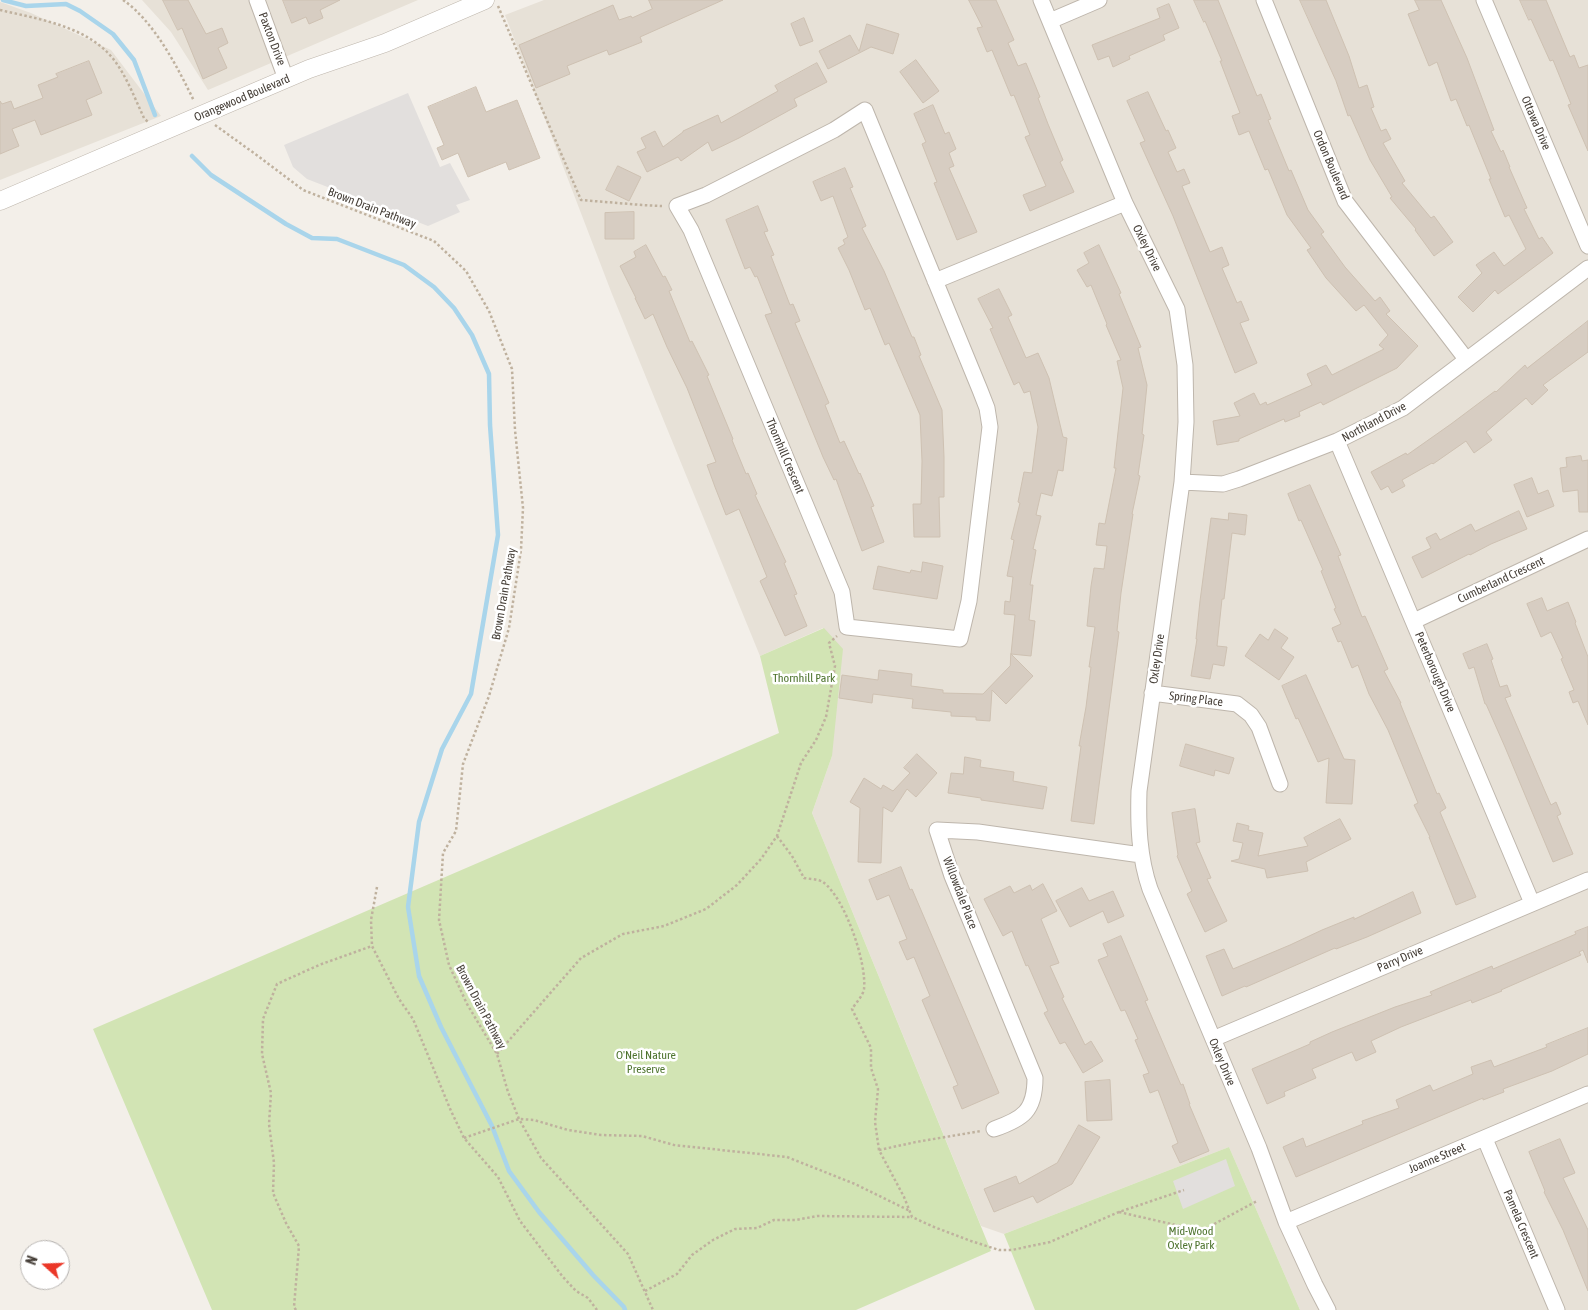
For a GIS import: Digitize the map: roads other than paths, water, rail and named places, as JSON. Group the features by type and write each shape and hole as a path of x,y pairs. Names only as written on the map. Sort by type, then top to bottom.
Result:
{"street":[{"name":"Paxton Drive","path":"257,0 286,79"},
{"name":"Orangewood Boulevard","path":"0,201 309,69 385,43 485,0"},
{"name":"Oxley Drive","path":"1041,0 1124,202 1177,309 1185,366 1186,422 1182,482 1139,791 1138,822 1141,855 1150,889 1259,1148 1286,1222 1328,1310"},
{"path":"1050,22 1099,0"},
{"name":"Ordon Boulevard","path":"1264,0 1345,201 1466,359"},
{"name":"Ottawa Drive","path":"1484,0 1588,246"},
{"name":"Thornhill Crescent","path":"865,110 935,281 987,408 990,427 969,601 960,639 847,628 842,592 691,230 677,206 706,195 834,130 865,110"},
{"path":"935,281 1124,202"},
{"name":"Northland Drive","path":"1182,482 1223,484 1239,479 1337,441 1403,408 1588,268"},
{"name":"Peterborough Drive","path":"1337,441 1532,903"},
{"name":"Cumberland Crescent","path":"1414,622 1588,539"},
{"name":"Spring Place","path":"1152,693 1237,704 1251,715 1260,727 1280,784"},
{"name":"Willowdale Place","path":"994,1129 1015,1122 1024,1114 1032,1103 1036,1078 952,876 937,830 978,832 1141,855"},
{"name":"Parry Drive","path":"1213,1039 1588,880"},
{"name":"Joanne Street","path":"1286,1222 1588,1094"},
{"name":"Pamela Crescent","path":"1485,1139 1557,1310"}],"waterway":[{"path":"3,0 26,6 66,4 80,11 113,34 134,60 155,115"},
{"path":"192,156 211,175 286,224 312,238 337,239 404,265 434,287 454,308 472,335 489,374 490,425 498,535 471,694 442,749 419,822 408,907 419,976 441,1027 492,1126 509,1171 539,1212 625,1310"}],"park label":[{"name":"Thornhill Park","path":"804,678"},
{"name":"O'Neil Nature Preserve","path":"646,1062"},
{"name":"Mid-Wood Oxley Park","path":"1191,1238"}]}
